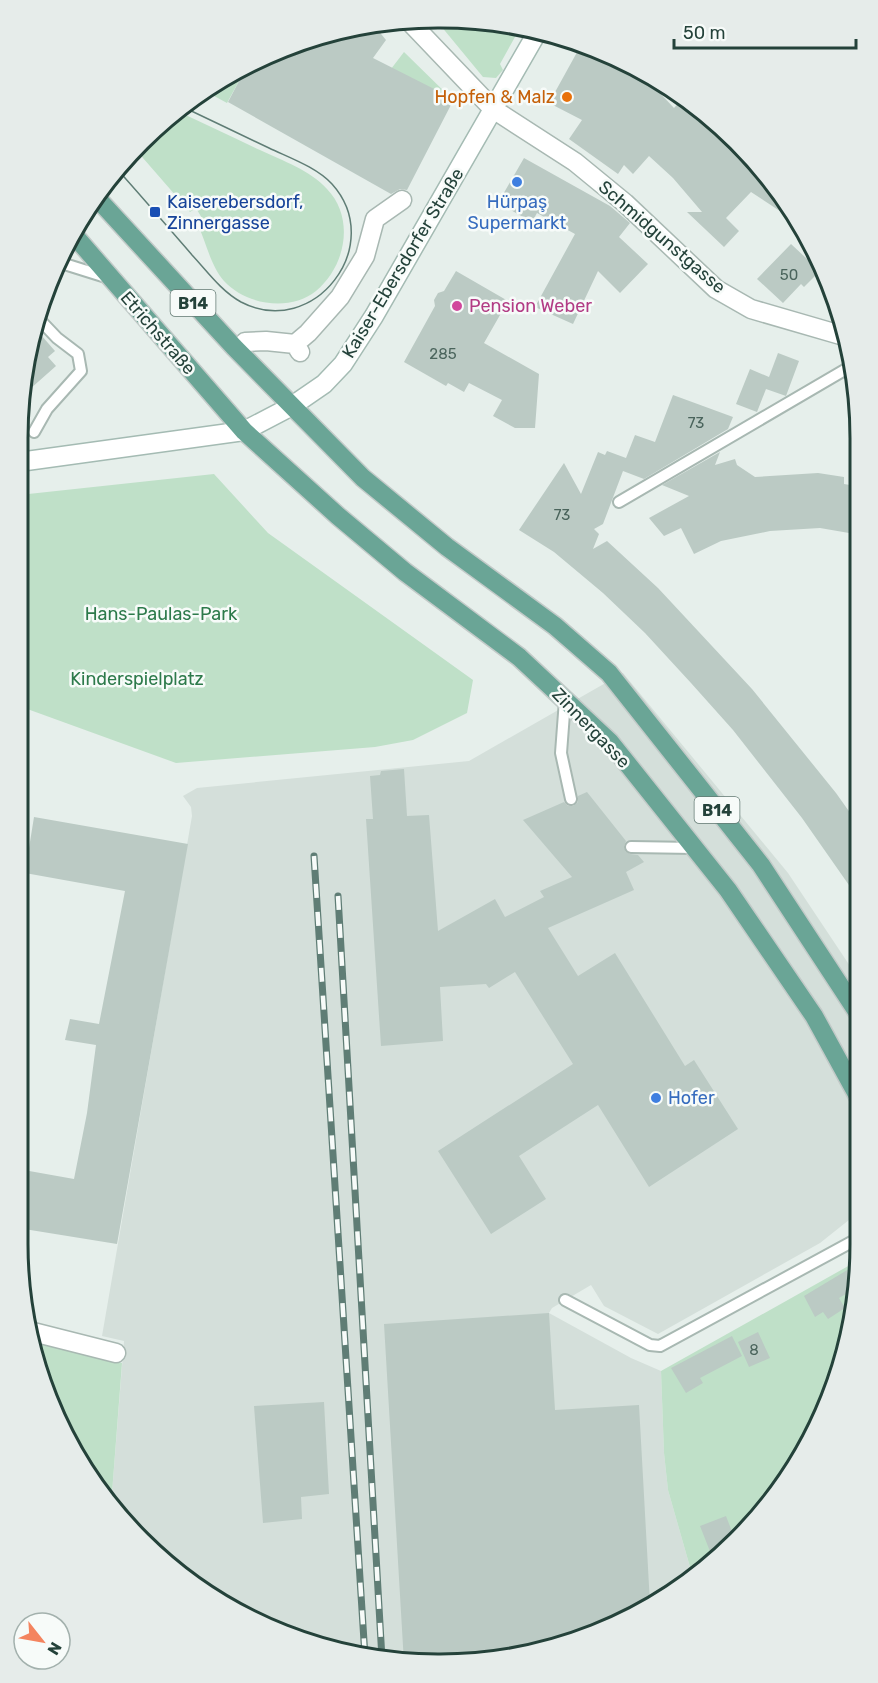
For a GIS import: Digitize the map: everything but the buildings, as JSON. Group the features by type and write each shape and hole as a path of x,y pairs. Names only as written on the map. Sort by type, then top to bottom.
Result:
{"main road":[{"name":"B14","path":"103,204 234,348 363,478 447,547 555,626 609,673 761,866 850,1000"},
{"name":"Etrichstraße","path":"79,241 244,431"},
{"name":"Zinnergasse","path":"244,431 405,572 519,657 610,742 728,890 814,1016 850,1078"}],"street":[{"path":"416,29 493,109"},
{"name":"Kaiser-Ebersdorfer Straße","path":"28,461 244,431 292,406 324,384 344,364 374,316 533,39"},
{"name":"Schmidgunstgasse","path":"493,109 575,162 626,203 716,289 751,309 836,334"},
{"path":"245,342 266,340 298,349 308,333 340,297 366,256 375,219 402,200"},
{"path":"38,1333 116,1353"}],"lane":[{"path":"68,265 111,278"},
{"path":"34,432 47,409 81,371 78,354 44,325"},
{"path":"619,502 844,370"},
{"path":"565,700 561,753 571,799"},
{"path":"631,847 694,848"},
{"path":"566,1300 650,1345 660,1346 850,1243"}],"shaded area":[{"path":"623,673 788,873 850,966 850,1219 820,1243 658,1334 604,1306 591,1285 552,1308 549,1313 631,1358 661,1371 664,1453 668,1490 691,1569 644,1600 621,1612 545,1641 466,1654 412,1654 333,1641 257,1612 234,1600 189,1570 168,1553 130,1515 112,1493 124,1341 102,1336 192,816 191,807 183,796 197,788 469,761"}],"green space":[{"path":"443,28 516,36 500,64 503,70 496,78 483,77"},
{"path":"404,52 452,99 391,69"},
{"path":"239,80 227,103 214,96"},
{"path":"186,115 296,166 320,182 336,201 341,214 344,227 340,255 326,281 305,298 281,303 256,300 233,289 219,275 197,223 203,220 196,208 190,212 142,156"},
{"name":"Hans-Paulas-Park","path":"214,474 268,533 473,680 467,713 413,740 375,747 176,763 28,709 28,494"},
{"path":"849,1265 842,1324 836,1350 818,1401 795,1449 748,1515 691,1569 668,1490 664,1453 661,1371"},
{"path":"40,1343 122,1363 112,1493 83,1449 71,1426 50,1376"}],"tram line":[{"path":"123,176 221,287 241,302 268,310 294,308 316,297 334,280 347,258 351,234 347,208 332,184 302,163 192,111"}],"railway":[{"path":"314,856 364,1648"},
{"path":"338,896 382,1650"}],"place":[{"name":"Hopfen & Malz","path":"567,97"},
{"name":"Hürpaş Supermarkt","path":"517,182"},
{"name":"Kaiserebersdorf, Zinnergasse","path":"155,212"},
{"name":"Pension Weber","path":"457,306"},
{"name":"Hofer","path":"656,1098"}],"park label":[{"name":"Kinderspielplatz","path":"137,679"}]}
